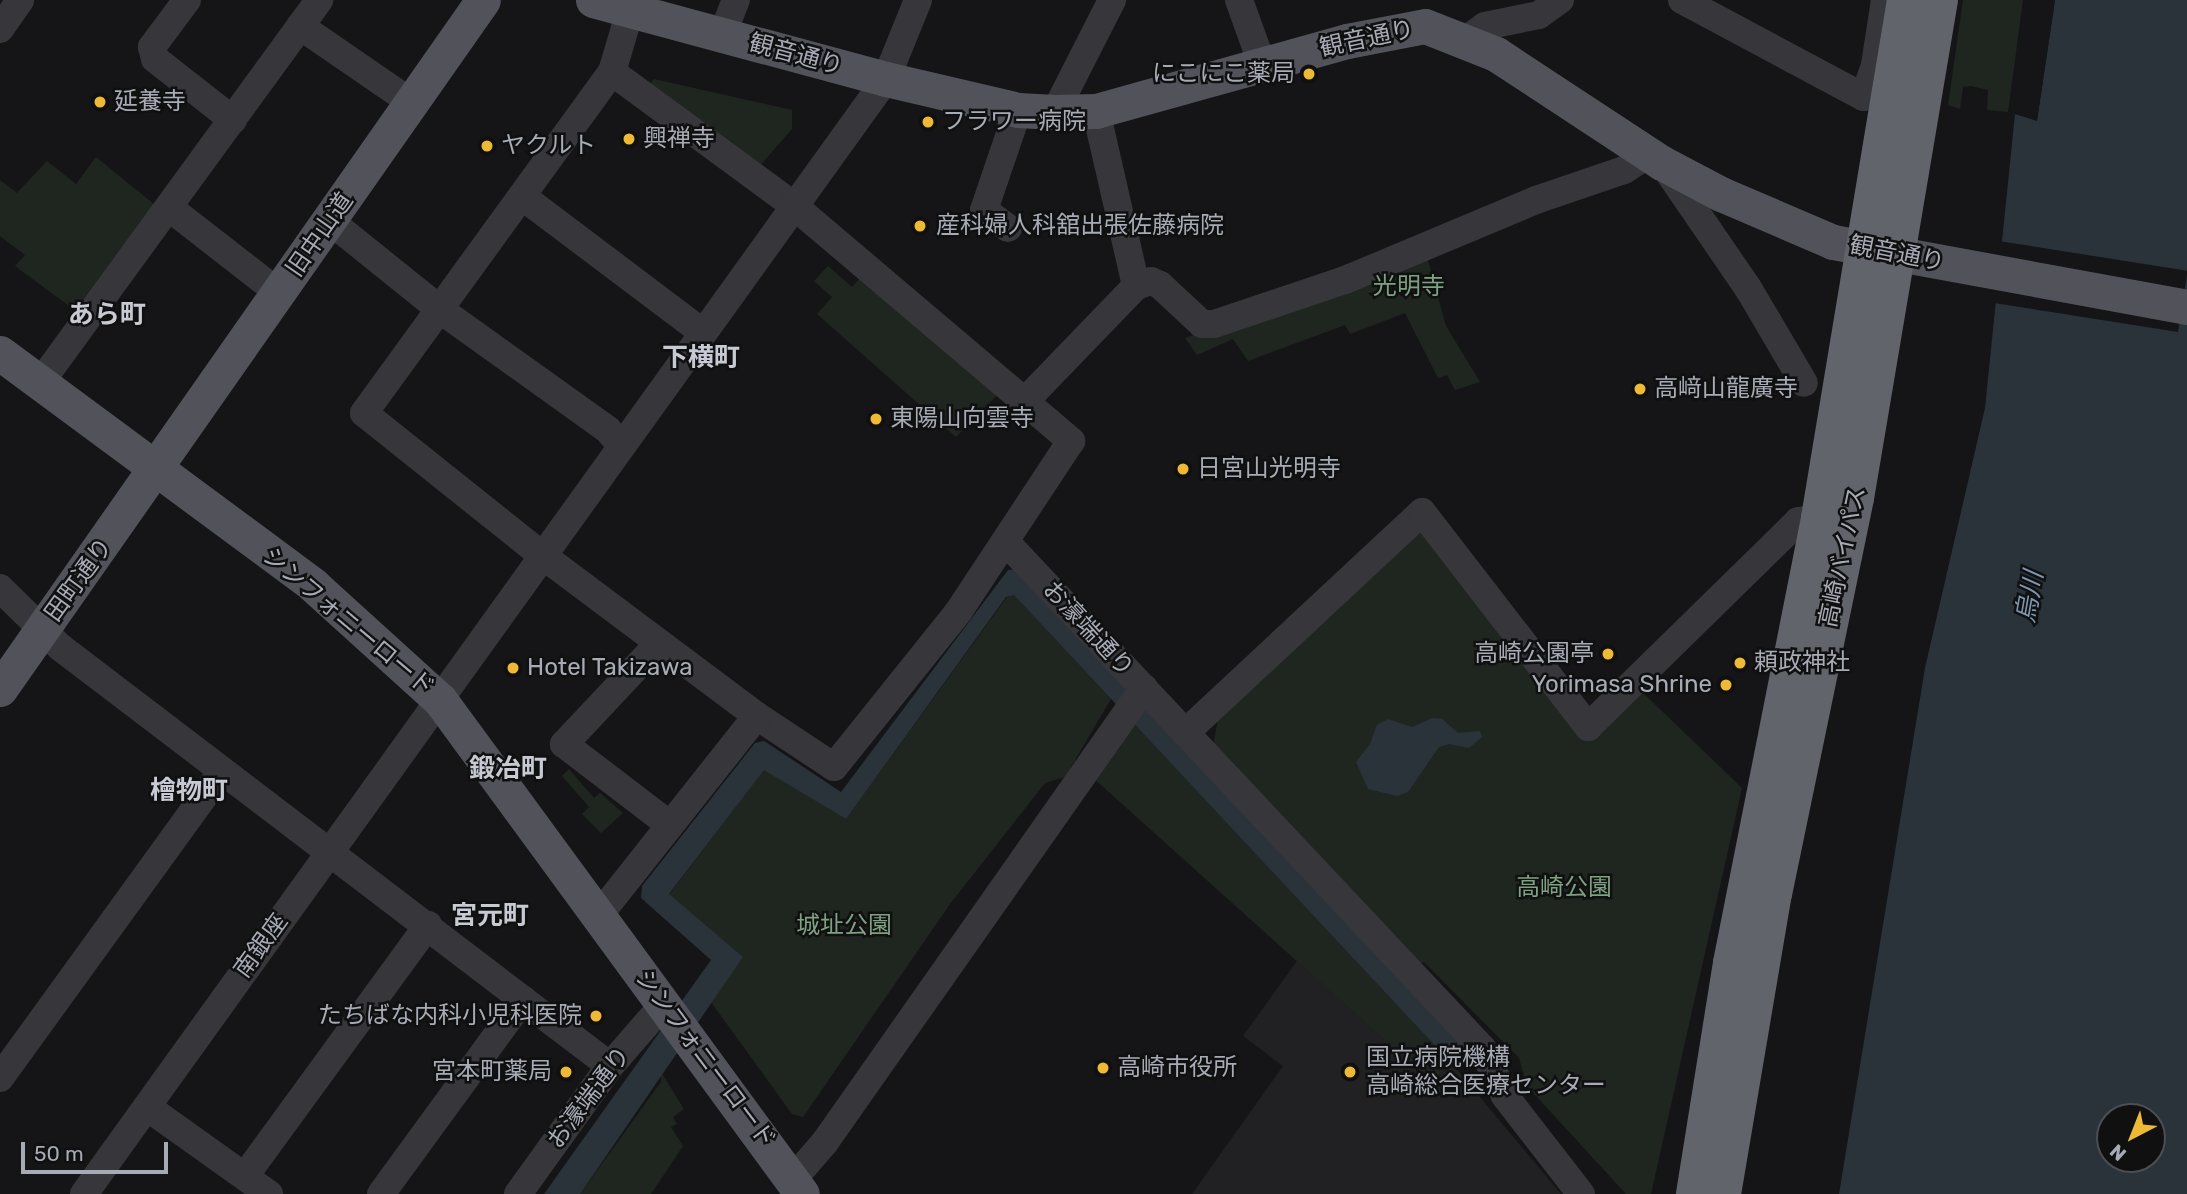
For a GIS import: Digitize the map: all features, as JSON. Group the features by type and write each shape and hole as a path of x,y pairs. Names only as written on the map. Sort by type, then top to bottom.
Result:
{"highway":[{"name":"高崎バイパス","path":"1695,1194 1732,963 1820,518 1895,254 1906,0"},
{"name":"高崎バイパス","path":"1722,1194 1773,894 1856,498 1939,0"},
{"path":"1680,1194 1732,963"}],"main road":[{"name":"旧中山道","path":"157,471 483,0"},
{"name":"観音通り","path":"593,0 886,79 1018,110 1055,112 1096,111 1262,64 1398,30 1425,26 1467,39 1656,159 1772,218 1833,242 2187,307"},
{"name":"シンフォニーロード","path":"0,353 313,585 440,701 797,1187"},
{"name":"田町通り","path":"0,689 157,471"}],"street":[{"path":"0,29 20,0"},
{"path":"187,0 152,47 155,59 233,120"},
{"path":"40,383 171,209 319,0"},
{"path":"722,36 736,0"},
{"name":"南銀座","path":"84,1194 440,701 620,445 886,79 918,0"},
{"path":"1055,112 1112,0"},
{"path":"1239,0 1262,64"},
{"path":"1467,39 1505,10 1539,15 1560,0"},
{"path":"1682,0 1864,97 1875,65 1885,0"},
{"path":"612,72 793,205 1027,399 1071,441 959,611 834,768 757,716 543,556 364,414 442,311 612,72 630,12"},
{"path":"300,26 412,103"},
{"path":"1008,228 984,210 1018,110"},
{"path":"1096,111 1136,286"},
{"path":"1027,399 1136,286 1151,281 1160,285 1202,324 1214,324 1345,281 1535,200 1656,159 1748,288 1804,383"},
{"path":"523,197 702,332"},
{"path":"171,209 280,293"},
{"path":"330,221 442,311 608,430 620,445"},
{"path":"1185,733 1422,512 1588,727 1798,521 1820,518"},
{"name":"お濠端通り","path":"1006,542 1135,701 1185,733 1482,1048 1505,1096 1582,1193"},
{"path":"0,588 44,628 60,648 331,850 610,1066"},
{"path":"659,643 564,744 670,825"},
{"path":"797,1187 825,1142 1135,701"},
{"path":"599,915 757,716"},
{"path":"0,1078 222,771"},
{"path":"245,1176 428,925"},
{"path":"381,1194 523,999"},
{"name":"お濠端通り","path":"518,1194 610,1066 663,1005"},
{"path":"147,1107 269,1194"}],"shaded area":[{"name":"国立病院機構 高崎総合医療センター","path":"1297,961 1429,1080 1454,1066 1561,1194 1192,1194 1283,1066 1243,1036"}],"green space":[{"path":"1963,0 2023,0 2008,112 1987,110 1988,90 1971,86 1963,87 1960,109 1948,105"},
{"path":"654,79 792,110 792,129 756,170 645,89"},
{"path":"96,157 155,205 80,314 15,266 25,255 0,236 0,180 17,193 47,161 76,184"},
{"name":"光明寺","path":"1426,253 1446,326 1480,382 1455,390 1447,375 1438,378 1405,313 1350,334 1345,325 1248,361 1233,339 1197,355 1185,338"},
{"path":"828,266 852,287 864,274 1004,388 956,437 817,314 832,297 814,281"},
{"name":"高崎公園","path":"1410,532 1426,532 1588,737 1638,688 1742,788 1651,1194 1626,1194 1527,1086 1519,1058 1424,962 1417,966 1213,747 1220,706"},
{"name":"城址公園","path":"1014,595 1111,699 1065,777 1045,783 950,904 803,1117 792,1114 711,1002 743,957 669,895 764,769 846,819 1007,597"},
{"path":"1131,719 1454,1066 1429,1080 1091,776"},
{"path":"569,769 594,798 600,793 623,813 601,833 582,814 589,807 562,776"},
{"path":"661,1072 684,1109 673,1117 677,1124 671,1127 683,1146 651,1194 580,1194 661,1082"}],"water":[{"name":"烏川","path":"2055,0 2187,0 2187,1194 1839,1194 1925,668 1985,408 2015,114 2037,120"},
{"path":"1018,569 1468,1052 1454,1066 1014,595 1006,597 846,819 764,770 669,894 743,957 580,1194 544,1194 711,960 641,898 642,886 755,743 764,741 841,792 1008,570"},
{"path":"1433,718 1442,719 1458,733 1480,731 1482,737 1469,748 1449,744 1439,747 1408,792 1397,796 1368,789 1356,762 1370,744 1377,725 1388,719 1412,727"}],"pier":[{"path":"2051,0 2055,0 2037,121 2012,113 2035,116"},
{"path":"1999,241 2187,271 2178,332 1989,302"}],"place":[{"name":"にこにこ薬局","path":"1309,74"},
{"name":"延養寺","path":"100,102"},
{"name":"フラワー病院","path":"928,122"},
{"name":"興禅寺","path":"629,139"},
{"name":"ヤクルト","path":"487,146"},
{"name":"産科婦人科舘出張佐藤病院","path":"920,226"},
{"name":"高﨑山龍廣寺","path":"1640,389"},
{"name":"東陽山向雲寺","path":"876,419"},
{"name":"日宮山光明寺","path":"1183,469"},
{"name":"高崎公園亭","path":"1608,654"},
{"name":"頼政神社","path":"1740,663"},
{"name":"Hotel Takizawa","path":"513,668"},
{"name":"Yorimasa Shrine","path":"1726,685"},
{"name":"たちばな内科小児科医院","path":"596,1016"},
{"name":"高崎市役所","path":"1103,1068"},
{"name":"宮本町薬局","path":"566,1072"},
{"name":"国立病院機構 高崎総合医療センター","path":"1350,1072"}],"district":[{"name":"あら町","path":"107,315"},
{"name":"下横町","path":"701,358"},
{"name":"鍛冶町","path":"508,769"},
{"name":"檜物町","path":"189,791"},
{"name":"宮元町","path":"490,916"}]}
